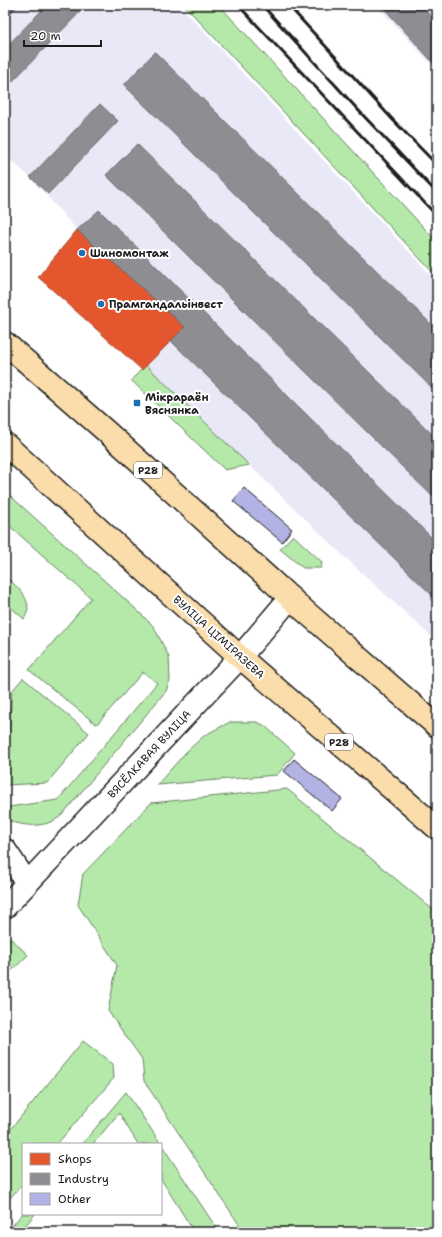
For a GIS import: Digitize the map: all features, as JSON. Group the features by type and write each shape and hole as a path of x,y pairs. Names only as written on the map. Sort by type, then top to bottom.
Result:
{"main road":[{"name":"Р28","path":"5,343 108,433 290,598 437,726"},
{"name":"ВУЛІЦА ЦІМІРАЗЕВА","path":"5,444 240,657 437,828"}],"street":[{"name":"ВЯСЁЛКАВАЯ ВУЛІЦА","path":"5,907 240,657 290,598"},
{"path":"5,850 27,883"}],"shaded area":[{"path":"5,5 179,5 437,282 437,642 348,560 146,366 142,370 38,277 77,230 30,177 5,155"},
{"path":"376,5 437,5 437,70"}],"green space":[{"path":"184,5 219,5 437,242 437,277"},
{"path":"146,365 249,465 225,470 131,380"},
{"path":"5,491 154,627 169,657 170,680 166,691 62,815 56,820 42,825 19,824 5,819 8,807 58,800 157,683 143,672 96,724 29,670 91,598 5,522"},
{"path":"293,535 322,562 321,568 303,568 280,549"},
{"path":"5,576 24,595 28,606 24,619 5,602"},
{"path":"23,678 89,733 47,783 5,785 12,691"},
{"path":"230,722 257,722 265,726 295,753 277,775 157,785 186,752 205,735"},
{"path":"287,789 437,913 437,1232 244,1232 144,1081 142,1059 108,1011 117,965 78,905 83,874 151,803"},
{"path":"10,938 28,955 5,977 5,944"},
{"path":"83,1041 113,1064 114,1078 58,1143 22,1143 22,1184 5,1204 5,1136"},
{"path":"126,1092 160,1143 137,1143 119,1113 94,1143 83,1143"},
{"path":"162,1146 219,1232 194,1232 162,1181"},
{"path":"22,1214 34,1215 20,1232 7,1232"}],"building: Shops":[{"path":"77,230 185,327 142,370 38,277"}],"building: Industry":[{"path":"5,5 18,5 5,19"},
{"path":"47,5 74,5 81,11 5,89 5,48"},
{"path":"381,5 421,5 437,23 437,67"},
{"path":"155,52 437,330 437,393 124,85"},
{"path":"100,104 118,121 48,194 30,177"},
{"path":"137,144 437,439 437,501 106,175"},
{"path":"99,210 437,543 437,600 171,341 185,327 77,230"}],"building: Other":[{"path":"244,488 292,529 282,542 233,501"},
{"path":"294,759 342,799 332,811 284,771"}],"railway":[{"path":"238,5 437,216"},
{"path":"262,5 437,193"},
{"path":"288,5 393,120 437,165"}],"place":[{"name":"Шиномонтаж","path":"82,253"},
{"name":"Прамгандальінвест","path":"101,304"},
{"name":"Мікрараён Вяснянка","path":"137,403"}]}
